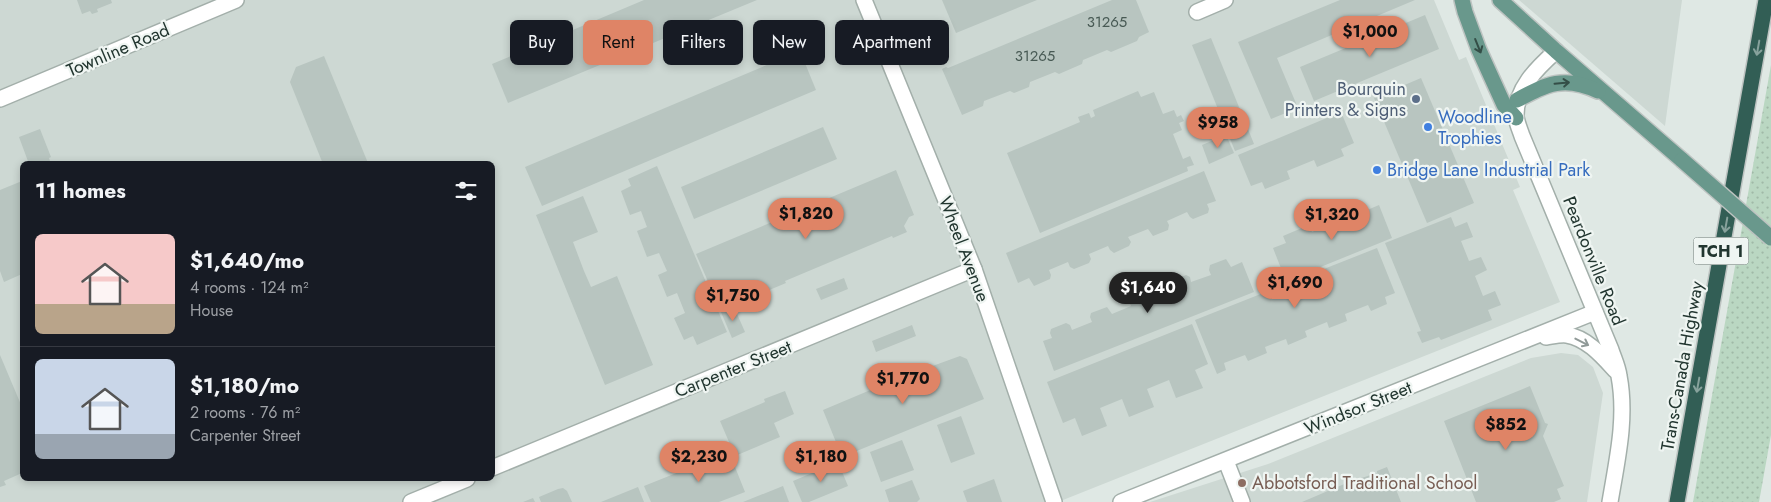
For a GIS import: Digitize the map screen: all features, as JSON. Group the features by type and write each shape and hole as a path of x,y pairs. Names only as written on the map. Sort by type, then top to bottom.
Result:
{"highway":[{"name":"Trans-Canada Highway","path":"1677,502 1766,0"}],"main road":[{"path":"1462,0 1472,31 1504,105 1516,118"},
{"path":"1500,0 1771,238"},
{"path":"1517,100 1542,86 1572,82 1588,86 1610,97"}],"street":[{"name":"Townline Road","path":"0,99 236,0"},
{"name":"Wheel Avenue","path":"864,0 974,270 1054,502"},
{"path":"1197,12 1225,0"},
{"name":"Peardonville Road","path":"1556,51 1524,85 1517,100 1516,118 1611,350 1619,375 1622,427 1610,502"},
{"name":"Carpenter Street","path":"495,467 974,270"},
{"name":"Windsor Street","path":"1121,502 1595,312"},
{"path":"1535,337 1567,335 1582,341 1596,350 1619,375"},
{"path":"1226,460 1242,502"},
{"path":"411,502 462,481"}],"shaded area":[{"path":"0,0 1434,0 1459,60 1466,57 1520,187 1513,190 1560,302 1058,502 0,502"},
{"path":"1519,0 1682,0 1665,126"},
{"path":"1561,353 1578,355 1593,367 1603,393 1587,502 1150,502 1268,464 1531,358"}],"green space":[{"path":"1771,65 1771,435 1759,502 1693,502"}],"building":[{"path":"77,0 111,0 112,3 97,9 98,12 92,14 90,11 82,14"},
{"path":"644,0 757,0 709,20 663,20 663,39 653,43 653,20 596,20"},
{"path":"942,0 1037,0 956,33"},
{"path":"1112,0 1136,0 1149,32 1139,37 1137,41 1111,52 1107,50 1083,60 1082,64 1059,74 1055,72 1030,82 1029,87 1014,93 1010,91 984,101 983,106 962,115 942,69"},
{"path":"1340,0 1415,0 1277,58 1298,108 1271,119 1238,42"},
{"path":"1425,15 1439,49 1314,101 1300,67"},
{"path":"583,26 583,65 600,65 508,103 492,64 510,56 510,65 573,65 573,30"},
{"path":"1211,38 1254,144 1235,151 1192,45"},
{"path":"324,56 367,161 322,161 290,82 296,67"},
{"path":"767,65 806,65 816,90 542,206 525,167"},
{"path":"1421,78 1474,203 1427,223 1374,98"},
{"path":"1138,91 1141,97 1154,92 1163,114 1174,110 1177,117 1181,115 1184,121 1179,123 1182,130 1173,134 1183,159 1190,156 1194,165 1187,167 1188,171 1040,233 1007,153 1080,122 1078,117 1089,113 1091,118 1095,116 1093,110"},
{"path":"1341,112 1354,143 1341,149 1344,156 1317,167 1314,160 1287,171 1290,179 1265,189 1262,182 1251,186 1238,155"},
{"path":"823,127 837,159 694,219 681,187"},
{"path":"40,129 51,157 49,158 50,161 28,161 19,137"},
{"path":"1226,135 1234,153 1209,164 1202,145"},
{"path":"657,166 727,332 697,345 693,336 684,340 674,318 685,313 677,293 667,297 658,275 667,271 659,253 647,257 637,231 647,227 641,211 630,215 621,191 631,186 628,179"},
{"path":"896,170 914,215 909,217 904,226 907,232 893,238 892,236 785,281 786,283 720,309 696,254"},
{"path":"1204,171 1216,201 1207,204 1208,213 1193,219 1187,212 1167,221 1169,225 1168,230 1153,236 1148,229 1128,237 1131,242 1129,246 1114,253 1108,246 1089,254 1091,259 1089,263 1074,269 1070,267 1068,262 1049,270 1050,279 1034,286 1029,278 1018,283 1006,253"},
{"path":"20,182 20,275 4,282 0,271 0,190"},
{"path":"583,196 598,232 573,242 584,271 591,287 617,276 653,365 605,385 536,215"},
{"path":"1362,205 1365,211 1379,205 1392,238 1286,281 1273,248 1286,243 1283,236 1309,225 1312,232 1339,221 1336,215"},
{"path":"1451,217 1455,227 1467,222 1473,237 1461,241 1469,261 1481,257 1487,270 1475,276 1483,296 1495,291 1501,305 1488,310 1492,320 1441,340 1439,337 1422,343 1417,332 1421,331 1385,243"},
{"path":"1377,248 1395,293 1385,297 1387,304 1371,311 1368,305 1345,314 1347,321 1329,328 1327,322 1305,331 1307,337 1288,345 1286,339 1265,347 1267,353 1248,361 1245,355 1224,363 1226,370 1217,374 1195,320"},
{"path":"1226,259 1231,267 1242,262 1254,292 1054,371 1043,341 1052,338 1051,329 1066,323 1070,325 1072,330 1092,322 1091,313 1107,307 1112,314 1131,306 1129,301 1131,297 1146,291 1152,298 1171,290 1169,285 1171,281 1186,275 1190,277 1191,282 1211,275 1210,265"},
{"path":"844,278 848,289 821,300 816,289"},
{"path":"734,307 745,332 732,338 721,312"},
{"path":"1192,324 1208,364 1195,370 1203,388 1176,398 1169,380 1147,389 1154,407 1129,417 1122,399 1100,408 1107,426 1082,436 1075,418 1063,423 1047,382"},
{"path":"912,325 916,336 876,352 872,341"},
{"path":"0,355 20,402 20,474 4,481 6,485 0,487"},
{"path":"960,356 967,359 984,399 842,457 823,410 925,367 927,368"},
{"path":"1530,386 1545,423 1548,424 1543,436 1564,486 1557,489 1561,499 1554,502 1476,502 1444,421"},
{"path":"785,391 794,414 774,423 780,437 735,456 720,421 765,402 764,399"},
{"path":"961,416 975,454 951,463 937,425"},
{"path":"902,440 914,470 881,482 870,452"},
{"path":"729,452 745,492 719,502 651,502 644,486"},
{"path":"838,462 848,486 809,502 802,502 793,481"},
{"path":"1387,467 1401,502 1302,502 1349,482 1377,473 1377,471"},
{"path":"994,479 1002,502 967,502 963,491"},
{"path":"912,480 920,499 917,502 889,502 885,490"},
{"path":"783,486 789,502 743,502"},
{"path":"638,487 644,502 601,502"},
{"path":"563,488 567,491 572,502 541,502 539,497"},
{"path":"533,498 535,502 523,502"}],"place":[{"name":"Bourquin Printers & Signs","path":"1416,99"},
{"name":"Woodline Trophies","path":"1428,127"},
{"name":"Bridge Lane Industrial Park","path":"1377,170"},
{"name":"Abbotsford Traditional School","path":"1242,483"}]}
